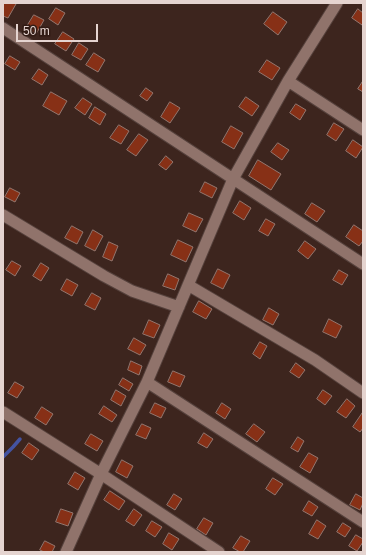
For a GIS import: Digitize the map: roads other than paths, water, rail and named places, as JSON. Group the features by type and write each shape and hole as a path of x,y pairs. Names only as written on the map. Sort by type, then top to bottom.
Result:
{"street":[{"path":"66,552 101,474 147,382 233,180 288,81 337,3"},
{"path":"3,28 363,264"},
{"path":"288,81 363,130"},
{"path":"3,215 104,276 132,291 179,307"},
{"path":"188,285 315,360 363,393"},
{"path":"147,382 363,522"},
{"path":"3,412 101,474 219,552"}],"waterway":[{"path":"3,457 20,439"}]}
